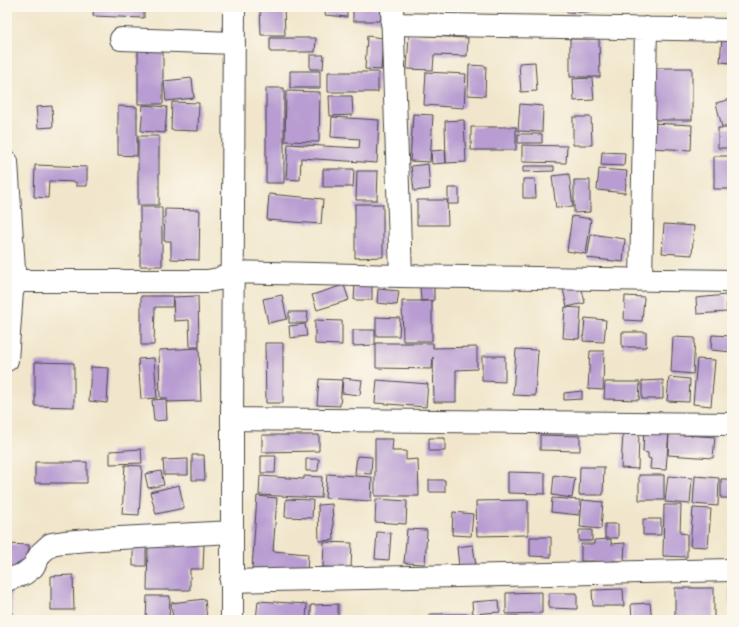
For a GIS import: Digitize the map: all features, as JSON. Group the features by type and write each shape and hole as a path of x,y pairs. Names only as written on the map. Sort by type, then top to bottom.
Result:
{"street":[{"path":"232,620 234,7"},
{"path":"401,276 392,16 646,28 732,30"},
{"path":"641,280 646,28"},
{"path":"121,39 234,43"},
{"path":"7,162 15,284 12,292 7,360"},
{"path":"15,284 21,281 207,281 219,279 232,272 732,281"},
{"path":"232,419 732,424"},
{"path":"7,580 24,574 33,567 41,553 51,544 101,539 232,532"},
{"path":"231,581 732,570"}],"building":[{"path":"94,7 144,7 144,18 93,16"},
{"path":"260,7 284,7 285,35 261,35"},
{"path":"326,7 347,7 347,17 325,15"},
{"path":"353,7 381,7 381,21 353,21"},
{"path":"567,7 595,7 595,11 567,13"},
{"path":"409,35 468,38 467,56 434,55 433,70 407,69"},
{"path":"367,36 383,38 381,70 365,69"},
{"path":"270,38 316,38 315,52 270,52"},
{"path":"722,38 732,39 732,63 720,62"},
{"path":"570,39 599,39 600,77 570,77"},
{"path":"138,45 163,45 163,104 138,104"},
{"path":"310,55 324,55 323,69 310,69"},
{"path":"535,62 537,91 521,92 519,63"},
{"path":"469,65 486,66 485,96 468,95"},
{"path":"654,68 692,68 692,120 655,120"},
{"path":"290,71 320,71 320,88 290,88"},
{"path":"328,72 378,72 378,92 328,92"},
{"path":"426,72 466,74 464,108 424,105"},
{"path":"192,78 194,98 166,101 164,81"},
{"path":"592,78 594,100 574,101 573,79"},
{"path":"266,88 284,88 284,183 266,183"},
{"path":"286,91 320,92 319,142 285,141"},
{"path":"329,96 352,96 353,115 330,116"},
{"path":"731,99 732,124 722,127 716,103"},
{"path":"172,102 199,103 198,131 171,130"},
{"path":"520,104 543,106 542,132 518,131"},
{"path":"143,105 167,107 165,133 141,131"},
{"path":"52,106 53,127 38,128 36,107"},
{"path":"118,106 137,107 137,156 118,155"},
{"path":"413,114 433,115 430,162 410,161"},
{"path":"332,117 379,120 377,163 301,158 300,180 286,179 288,144 359,148 360,139 331,137"},
{"path":"573,117 591,117 592,145 573,145"},
{"path":"464,120 466,162 446,163 445,121"},
{"path":"651,123 692,125 691,150 649,148"},
{"path":"471,127 516,127 516,150 471,150"},
{"path":"718,128 732,128 732,148 718,148"},
{"path":"518,134 542,134 542,143 518,143"},
{"path":"138,136 159,136 159,205 138,205"},
{"path":"522,145 567,146 566,163 522,162"},
{"path":"445,150 446,163 432,164 431,151"},
{"path":"602,152 625,153 624,166 601,165"},
{"path":"714,156 732,156 732,189 714,189"},
{"path":"428,164 430,189 414,191 411,166"},
{"path":"35,165 87,167 87,186 76,186 76,182 49,181 48,198 34,197"},
{"path":"523,166 554,166 554,171 523,172"},
{"path":"323,169 354,169 353,187 323,187"},
{"path":"599,169 627,171 625,193 597,190"},
{"path":"357,171 378,171 377,200 356,200"},
{"path":"569,174 573,207 556,208 552,176"},
{"path":"523,179 535,179 536,198 523,198"},
{"path":"574,180 590,180 590,212 574,213"},
{"path":"448,188 459,188 459,204 448,204"},
{"path":"269,194 323,199 321,224 267,220"},
{"path":"417,200 447,200 448,225 417,225"},
{"path":"355,204 383,204 383,257 355,258"},
{"path":"140,207 162,207 162,266 140,266"},
{"path":"165,209 200,210 199,260 171,259 171,241 164,241"},
{"path":"572,216 591,219 586,254 567,251"},
{"path":"664,224 694,226 692,255 662,253"},
{"path":"591,234 625,239 623,262 587,258"},
{"path":"355,284 372,284 372,300 354,300"},
{"path":"344,285 349,300 317,310 312,295"},
{"path":"581,285 585,303 567,307 563,289"},
{"path":"434,286 434,300 421,301 420,287"},
{"path":"378,289 399,291 397,305 377,303"},
{"path":"282,295 287,319 268,323 263,299"},
{"path":"726,295 727,312 697,314 696,298"},
{"path":"141,296 173,296 172,307 155,307 154,345 141,345"},
{"path":"198,296 199,347 190,347 189,320 174,321 173,297"},
{"path":"625,296 644,297 642,321 624,320"},
{"path":"402,301 432,301 432,341 403,341"},
{"path":"565,307 581,308 579,339 563,338"},
{"path":"289,312 308,312 307,323 289,323"},
{"path":"376,317 400,318 399,336 376,336"},
{"path":"585,318 606,320 604,342 583,341"},
{"path":"315,320 342,321 342,345 315,344"},
{"path":"305,324 307,336 290,338 289,326"},
{"path":"353,330 375,330 375,345 353,346"},
{"path":"622,332 646,332 646,347 622,347"},
{"path":"712,335 732,336 732,352 711,350"},
{"path":"673,337 695,338 693,374 671,372"},
{"path":"265,343 283,343 283,403 266,403"},
{"path":"376,343 433,343 433,348 477,347 477,369 456,370 456,402 434,402 433,357 432,369 376,368"},
{"path":"199,348 201,401 167,402 167,398 160,398 159,350"},
{"path":"516,349 538,350 535,396 513,395"},
{"path":"590,351 604,351 603,390 588,389"},
{"path":"482,356 505,356 505,382 482,381"},
{"path":"154,358 157,398 141,399 138,359"},
{"path":"697,359 715,360 711,406 693,404"},
{"path":"35,362 74,363 74,407 35,406"},
{"path":"91,367 109,368 107,403 89,401"},
{"path":"669,377 690,379 689,402 667,401"},
{"path":"343,378 362,380 360,395 342,393"},
{"path":"319,379 342,380 340,406 317,405"},
{"path":"377,380 428,384 426,407 375,403"},
{"path":"663,380 663,399 642,399 642,381"},
{"path":"605,382 640,382 639,400 604,399"},
{"path":"582,391 582,399 564,400 564,393"},
{"path":"166,399 167,420 154,421 152,400"},
{"path":"644,428 669,430 666,470 650,469 651,459 648,458 648,453 643,452"},
{"path":"623,432 639,433 638,469 621,468"},
{"path":"669,434 715,437 713,458 668,455"},
{"path":"262,435 319,435 319,451 262,452"},
{"path":"540,435 580,436 580,451 540,450"},
{"path":"429,438 445,438 445,451 429,451"},
{"path":"375,439 393,439 392,451 406,451 406,460 418,459 419,496 375,496"},
{"path":"141,449 142,463 110,464 110,451"},
{"path":"192,455 204,455 205,480 192,480"},
{"path":"261,456 276,456 275,473 261,473"},
{"path":"357,456 372,457 371,474 355,473"},
{"path":"188,459 188,475 164,475 163,460"},
{"path":"306,459 319,459 318,471 306,471"},
{"path":"35,462 87,462 87,483 35,483"},
{"path":"125,465 142,466 139,515 122,514"},
{"path":"580,467 604,467 603,495 579,495"},
{"path":"161,471 164,485 148,488 145,474"},
{"path":"508,472 545,473 545,494 508,493"},
{"path":"327,474 372,477 371,501 325,498"},
{"path":"554,475 575,478 572,498 552,495"},
{"path":"639,475 664,475 664,500 639,500"},
{"path":"260,476 304,479 304,476 322,477 321,498 259,495"},
{"path":"668,476 692,478 690,504 665,502"},
{"path":"695,476 719,478 718,506 693,504"},
{"path":"721,479 732,479 732,498 721,498"},
{"path":"429,480 445,480 445,492 429,492"},
{"path":"179,485 184,508 156,514 150,492"},
{"path":"257,496 277,498 273,551 308,554 307,572 252,569"},
{"path":"552,498 580,500 579,515 551,512"},
{"path":"286,499 313,500 312,518 285,517"},
{"path":"376,499 407,501 406,524 375,522"},
{"path":"528,500 528,535 477,536 476,501"},
{"path":"582,500 603,502 601,529 580,527"},
{"path":"332,504 334,540 319,541 318,505"},
{"path":"664,505 681,505 680,533 687,534 687,557 663,556"},
{"path":"693,508 711,509 708,547 690,546"},
{"path":"453,512 473,514 471,536 452,535"},
{"path":"643,519 661,519 661,535 643,535"},
{"path":"605,524 618,524 618,538 605,538"},
{"path":"407,529 427,530 425,564 404,563"},
{"path":"579,530 592,530 592,541 579,541"},
{"path":"377,532 391,533 389,560 375,559"},
{"path":"530,537 551,537 551,557 530,556"},
{"path":"611,539 611,544 625,543 624,561 612,561 611,566 594,566 594,561 581,561 581,544 594,544 594,540"},
{"path":"324,542 352,543 351,568 323,567"},
{"path":"7,544 29,545 28,569 7,568"},
{"path":"148,544 204,544 203,569 190,569 190,590 147,590"},
{"path":"473,545 476,566 459,567 457,547"},
{"path":"133,547 146,547 146,566 133,566"},
{"path":"73,575 74,610 51,610 51,576"},
{"path":"729,587 732,587 732,604 729,604"},
{"path":"675,588 714,588 714,620 675,619"},
{"path":"623,589 624,606 593,606 592,590"},
{"path":"7,590 11,590 12,615 7,615"},
{"path":"542,592 542,613 506,614 506,593"},
{"path":"549,593 577,593 577,609 549,608"},
{"path":"147,596 170,596 169,620 146,620"},
{"path":"205,599 207,620 173,620 171,603"},
{"path":"499,600 500,612 473,614 472,602"},
{"path":"258,601 307,604 306,620 256,620"},
{"path":"650,603 652,619 632,620 631,604"},
{"path":"338,604 338,620 311,620 311,605"},
{"path":"429,614 469,614 469,620 429,620"},
{"path":"518,616 518,620 500,620 499,617"}]}
